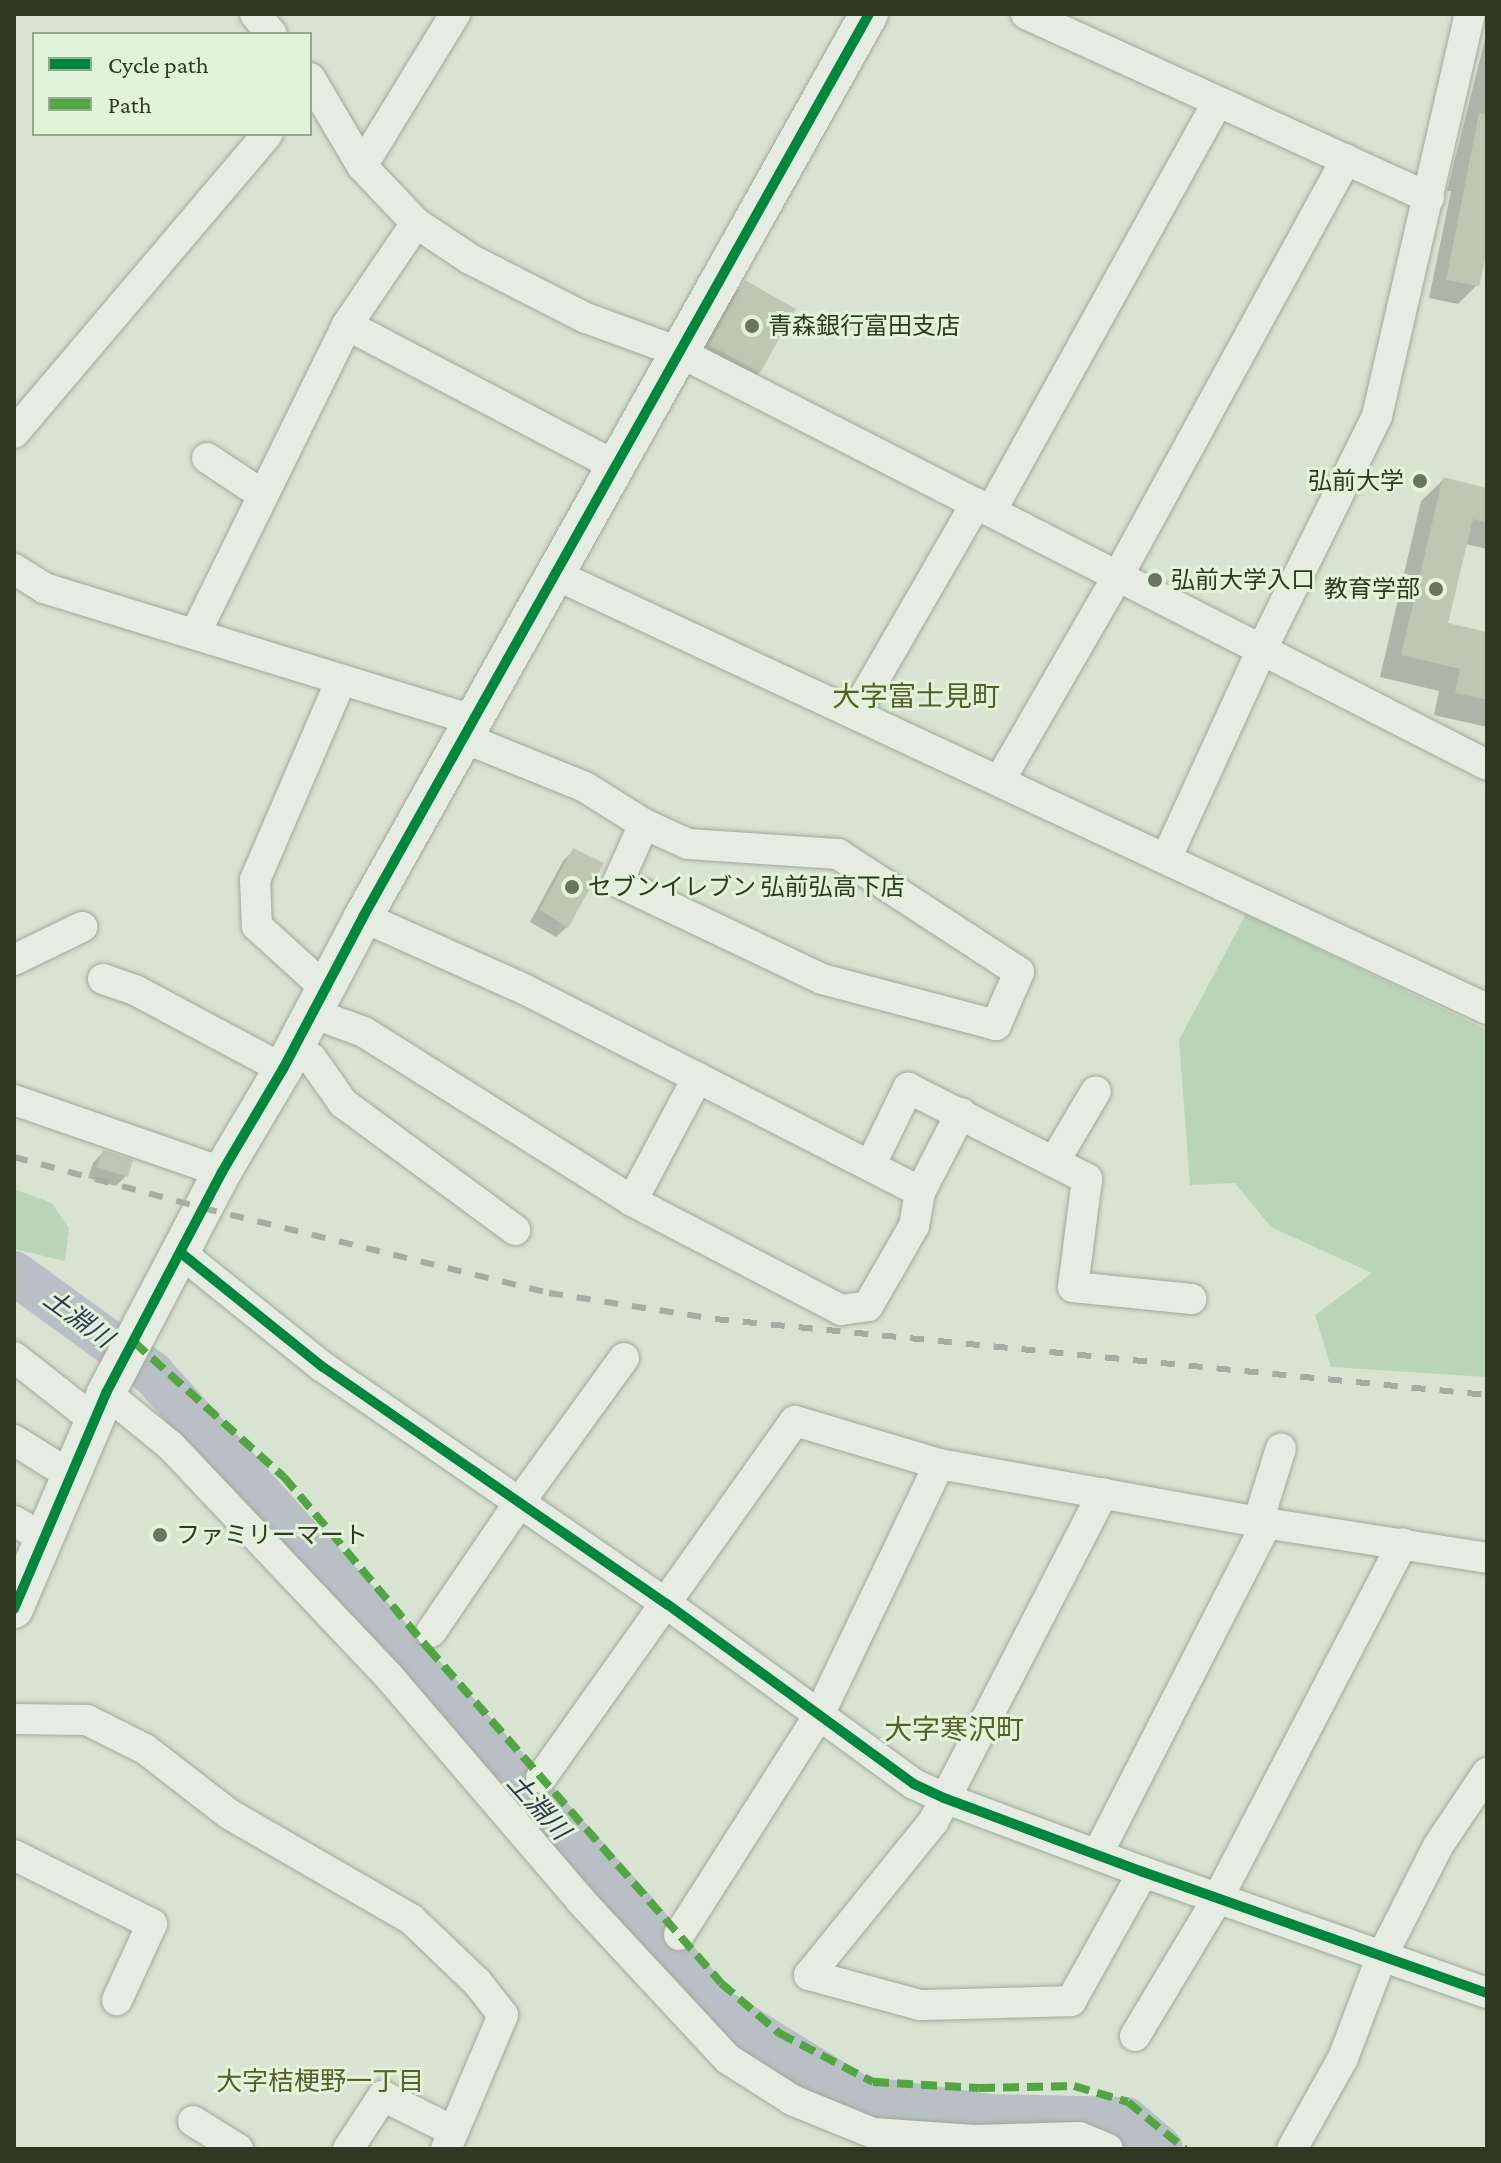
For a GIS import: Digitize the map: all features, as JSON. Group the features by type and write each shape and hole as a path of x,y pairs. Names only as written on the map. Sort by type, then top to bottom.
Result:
{"street":[{"path":"255,14 270,32"},
{"path":"362,166 455,14"},
{"path":"1026,14 1429,198"},
{"path":"1166,859 1262,649 1377,416 1470,14"},
{"path":"14,1609 29,1529 70,1475 105,1397 222,1172 289,1058 363,917 617,467 866,15"},
{"path":"312,83 362,166 416,223 470,259 586,318 679,352 1487,765"},
{"path":"855,713 984,507 1217,103"},
{"path":"14,433 266,136"},
{"path":"1000,780 1118,576 1346,159"},
{"path":"195,634 347,325 416,223"},
{"path":"347,325 617,467"},
{"path":"207,458 263,495"},
{"path":"14,569 44,588 341,680 469,729 585,787 644,824 688,844 838,854 1019,972 996,1025 822,979 618,882 644,824"},
{"path":"556,575 1487,1009"},
{"path":"341,680 255,880 257,926 318,1000 632,1201 841,1310 868,1306 914,1226 920,1192 961,1113"},
{"path":"363,917 524,989 871,1164 920,1192"},
{"path":"14,960 82,927"},
{"path":"103,979 289,1058 312,1059 343,1103 515,1230"},
{"path":"632,1201 698,1077"},
{"path":"871,1164 908,1088 1087,1179 1073,1287 1191,1299"},
{"path":"1054,1162 1096,1091"},
{"path":"14,1100 222,1172"},
{"path":"181,1253 323,1367 667,1604 914,1784 1143,1872 1487,1993"},
{"path":"14,1357 105,1397 171,1446 391,1679 581,1901 728,2059 792,2100 873,2133 974,2140 1079,2137 1108,2149"},
{"path":"431,1632 624,1358"},
{"path":"541,1778 795,1421 939,1464 1262,1523 1487,1558"},
{"path":"14,1440 70,1475"},
{"path":"1098,1853 1262,1523 1281,1448"},
{"path":"679,1935 819,1715 939,1464"},
{"path":"1103,1493 933,1822 809,1975 920,2005 1071,2001 1143,1872"},
{"path":"1135,2036 1218,1898 1403,1543"},
{"path":"14,1719 87,1720 145,1749 229,1814 411,1919 477,1982 503,2015 449,2140 383,2096 348,2149"},
{"path":"1292,2149 1343,2058 1381,1958 1438,1846 1487,1773"},
{"path":"14,1855 152,1924 117,2000"},
{"path":"193,2121 238,2149"}],"green space":[{"path":"1246,914 1487,1030 1487,1377 1331,1367 1315,1315 1372,1273 1271,1227 1235,1183 1190,1185 1179,1040"},
{"path":"14,1189 52,1203 69,1229 65,1261 14,1249"}],"building":[{"path":"1479,113 1487,114 1487,252 1479,286 1446,280"},
{"name":"青森銀行富田支店","path":"745,280 796,309 760,373 709,345"},
{"name":"教育学部","path":"1443,477 1487,488 1487,523 1473,519 1448,623 1487,632 1487,700 1455,693 1460,669 1401,655"},
{"name":"セブンイレブン 弘前弘高下店","path":"573,848 604,863 568,928 540,910"},
{"path":"103,1150 133,1160 128,1177 97,1167"}],"waterway":[{"name":"土淵川","path":"14,1273 151,1372 634,1910 718,2010 859,2097 987,2116 1126,2119 1161,2149"}],"railway":[{"path":"14,1157 203,1208 549,1293 715,1319 1487,1395"}],"marked path":[{"path":"134,1342 284,1477 428,1648 721,1983 779,2033 873,2082 979,2088 1074,2086 1128,2102 1185,2149"}],"cycle path":[{"path":"14,1609 106,1393 222,1172 283,1069 363,917 869,14"},
{"path":"181,1253 323,1367 667,1604 914,1784 1143,1872 1487,1993"}],"place":[{"name":"青森銀行富田支店","path":"752,326"},
{"name":"弘前大学","path":"1420,481"},
{"name":"弘前大学入口","path":"1155,580"},
{"name":"教育学部","path":"1436,589"},
{"name":"セブンイレブン 弘前弘高下店","path":"572,887"},
{"name":"ファミリーマート","path":"160,1535"}],"district":[{"name":"大字富士見町","path":"916,697"},
{"name":"大字寒沢町","path":"954,1730"},
{"name":"大字桔梗野一丁目","path":"320,2082"}]}
